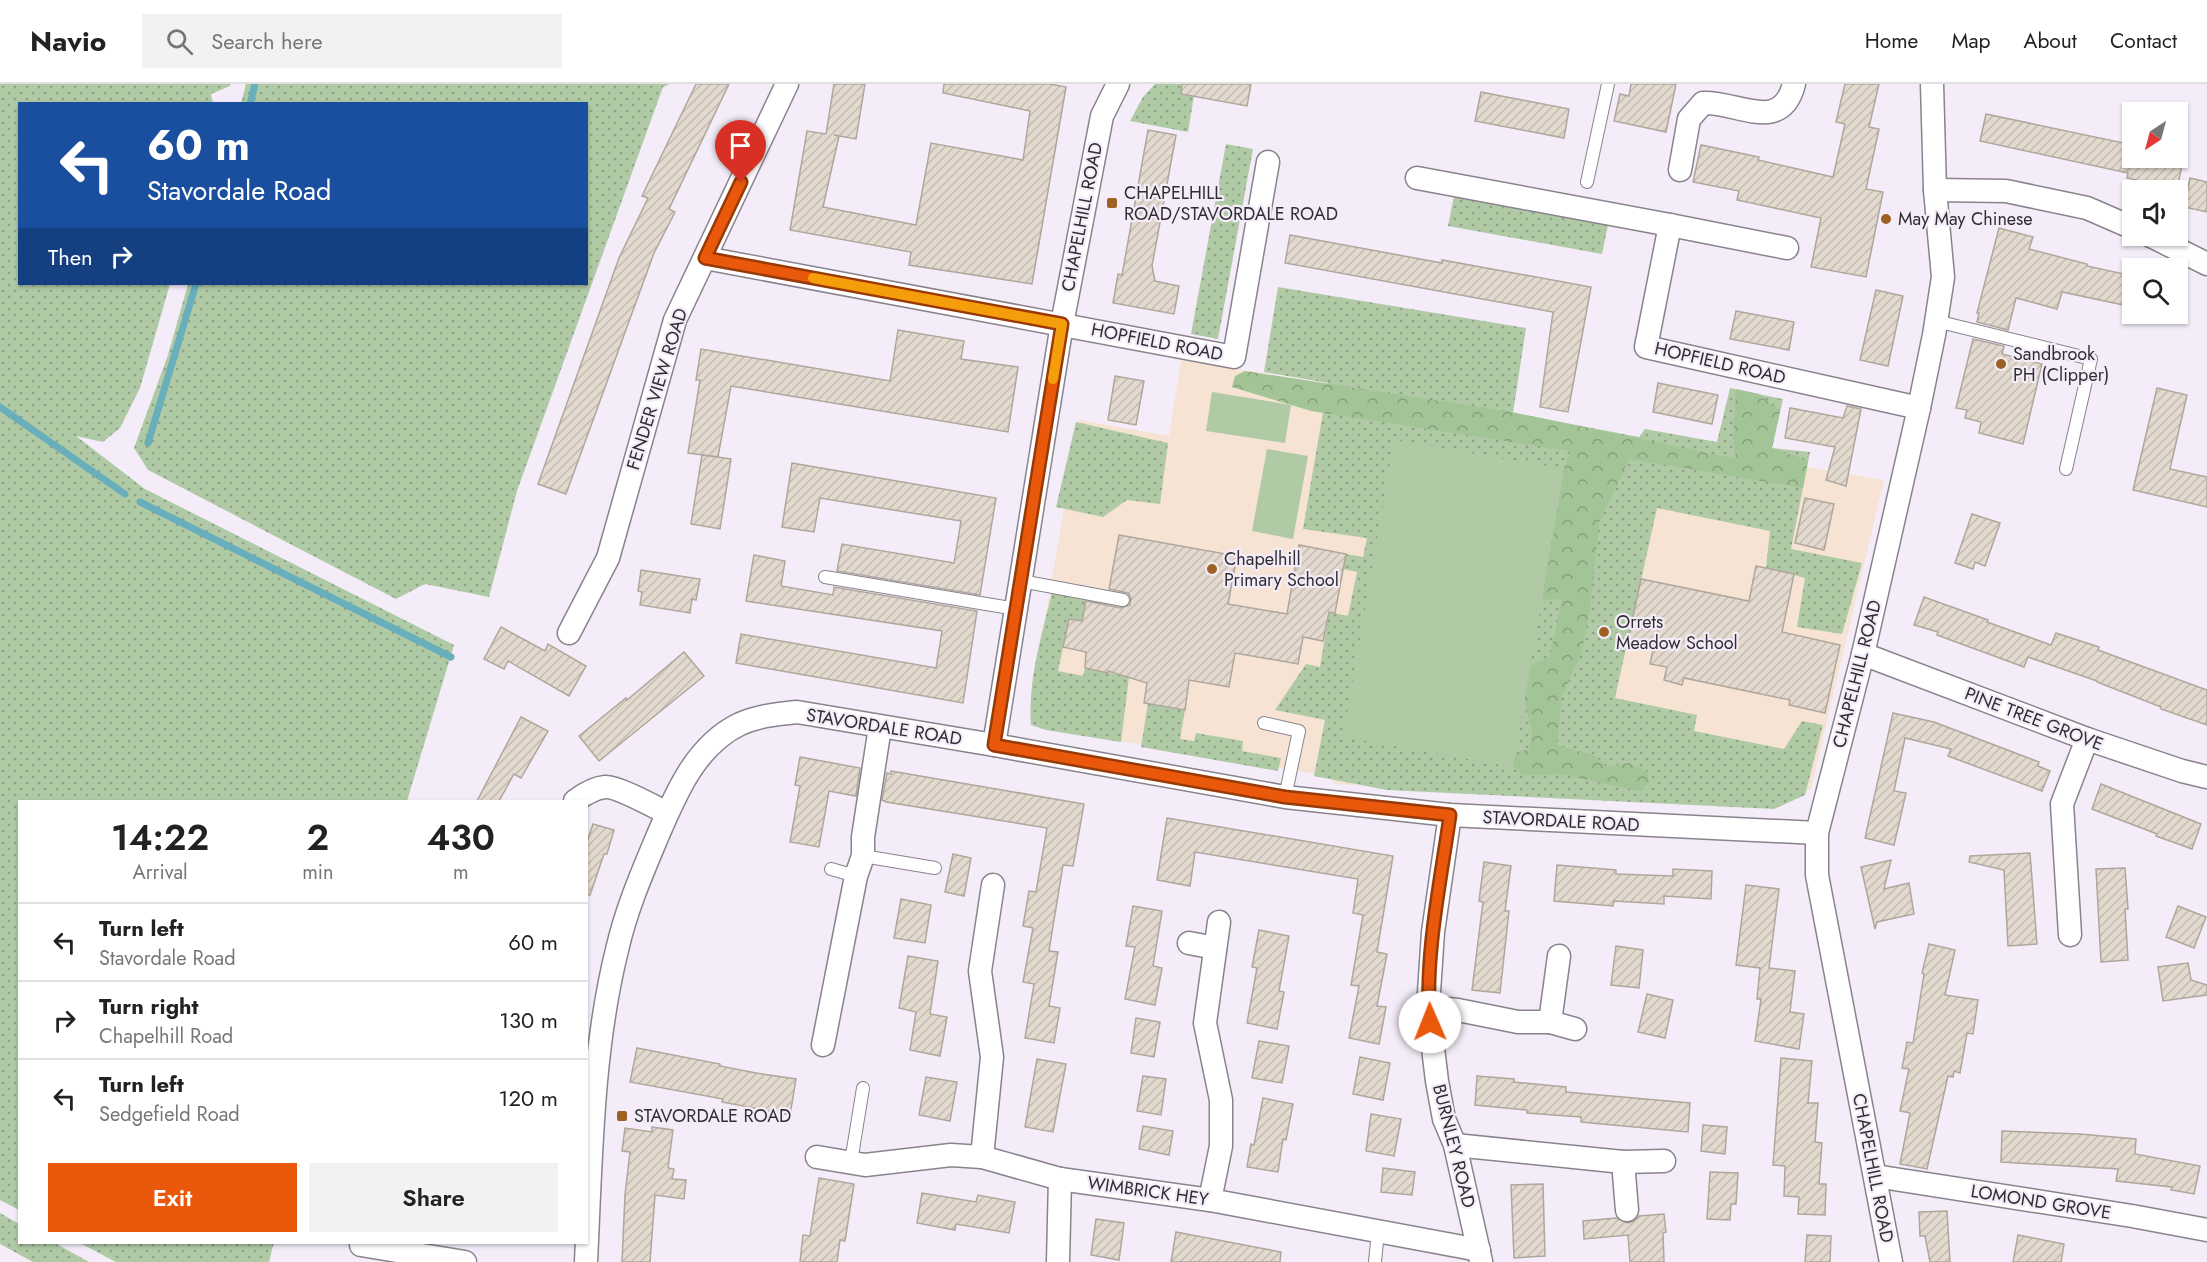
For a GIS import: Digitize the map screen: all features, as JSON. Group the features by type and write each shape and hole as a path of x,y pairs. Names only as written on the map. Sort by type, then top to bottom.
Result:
{"street":[{"name":"FENDER VIEW ROAD","path":"569,633 608,558 675,320 787,84"},
{"name":"CHAPELHILL ROAD","path":"994,745 1062,324 1102,116 1118,84"},
{"path":"1680,170 1689,119 1703,103 1715,102 1760,113 1772,111 1791,98 1794,84"},
{"name":"CHAPELHILL ROAD","path":"1891,1262 1817,875 1817,833 1863,654 1919,408 1943,277 1935,190 1932,84"},
{"name":"HOPFIELD ROAD","path":"1062,324 1234,357 1268,162"},
{"path":"1416,178 1787,248"},
{"path":"1935,190 2006,191 2087,208 2122,223"},
{"name":"HOPFIELD ROAD","path":"1670,225 1646,347 1919,408"},
{"path":"2171,246 2207,264"},
{"path":"705,258 1062,324"},
{"name":"PINE TREE GROVE","path":"1863,654 2087,740 2207,777"},
{"name":"STAVORDALE ROAD","path":"588,1225 593,1133 592,1076 617,950 635,890 667,813 688,771 712,743 739,725 770,714 797,712 1285,797 1450,815 1817,833"},
{"path":"823,1045 860,866 880,727"},
{"path":"2070,935 2062,804 2087,740"},
{"path":"576,800 583,795 607,787 641,799 667,813"},
{"name":"BURNLEY ROAD","path":"1450,815 1433,932 1428,1007 1444,1119 1455,1145 1480,1256"},
{"path":"982,1157 992,1057 980,971 993,885"},
{"path":"1210,1200 1221,1146 1221,1100 1205,1023 1219,922"},
{"path":"1189,943 1215,948"},
{"path":"1550,1022 1559,956"},
{"path":"1428,1007 1458,1010 1518,1022 1550,1022 1575,1029"},
{"path":"1455,1145 1623,1162 1664,1161"},
{"name":"WIMBRICK HEY","path":"817,1157 865,1165 951,1155 982,1157 1060,1179 1210,1200 1378,1231 1480,1256"},
{"path":"1623,1162 1627,1210"},
{"name":"LOMOND GROVE","path":"1875,1176 2207,1230"},
{"path":"1058,1262 1060,1179"},
{"name":"STAVORDALE ROAD","path":"586,1262 587,1244"},
{"path":"361,1245 465,1262"}],"lane":[{"path":"1587,182 1608,84"},
{"path":"1936,321 2091,359 2066,469"},
{"path":"825,577 1016,609"},
{"path":"1021,581 1123,600"},
{"path":"1264,723 1299,731 1285,797"},
{"path":"831,869 860,866 935,868"},
{"path":"851,1162 863,1088"},
{"path":"1375,1262 1378,1231"}],"shaded area":[{"name":"Orrets Meadow School","path":"1181,360 1399,395 1399,399 1884,480 1811,789 1779,803 1333,784 1334,777 1055,730 1031,703 1079,420 1169,436"}],"green space":[{"path":"0,84 231,84 211,94 213,102 18,102 18,285 170,285 140,388 120,428 103,442 76,436 145,489 454,645 407,800 18,800 18,1209 0,1200"},
{"path":"246,84 670,84 663,87 517,491 489,597 425,584 396,599 148,470 134,448 168,355 188,285 588,285 588,102 241,102"},
{"path":"1155,84 1196,84 1188,132 1130,121 1143,97"},
{"path":"1226,144 1253,149 1218,339 1191,334"},
{"path":"1454,196 1608,225 1602,254 1448,226"},
{"name":"Orrets Meadow School","path":"1278,287 1526,328 1513,413 1639,437 1645,429 1717,442 1730,388 1783,399 1772,448 1810,452 1791,549 1862,563 1842,634 1797,627 1805,578 1766,568 1770,531 1657,508 1615,698 1697,715 1694,731 1784,749 1802,721 1823,725 1805,795 1774,809 1387,790 1314,776 1325,720 1275,710 1306,664 1320,667 1329,612 1348,616 1357,572 1343,569 1346,554 1363,557 1367,538 1303,529 1328,383 1264,372"},
{"path":"1245,371 1512,412 1736,459 1733,438 1736,389 1759,394 1780,411 1772,448 1808,461 1803,488 1629,459 1599,523 1590,608 1582,651 1562,696 1557,745 1595,756 1607,767 1628,763 1647,771 1649,783 1639,791 1560,774 1524,775 1513,767 1515,753 1529,749 1532,732 1524,699 1530,666 1550,656 1562,599 1542,600 1564,469 1570,451 1311,411 1232,387 1235,376"},
{"path":"1212,392 1291,405 1285,443 1206,431"},
{"path":"1076,422 1168,443 1160,504 1127,500 1103,517 1056,507"},
{"path":"1394,440 1564,469 1513,767 1343,737"},
{"path":"1267,449 1308,456 1293,539 1252,531"},
{"path":"1052,593 1086,600 1082,621 1069,619 1058,671 1083,676 1085,668 1129,677 1121,742 1046,730 1031,725 1033,675"},
{"path":"1148,703 1185,710 1180,739 1194,741 1196,733 1243,741 1242,751 1281,758 1278,771 1141,747"},
{"path":"0,1213 18,1223 18,1244 57,1244 89,1262 33,1262 0,1244"},
{"path":"82,1244 274,1244 269,1262 116,1262"}],"building":[{"path":"696,84 729,84 669,209 675,212 654,253 566,494 538,484 619,258 648,198 642,196"},
{"path":"834,84 865,84 856,139 834,135 839,136 823,207 916,225 931,143 1023,160 1030,111 943,93 944,84 1050,84 1066,87 1032,284 909,265 911,252 790,230 807,131 826,134"},
{"path":"1182,84 1251,84 1247,106 1181,94"},
{"path":"1631,84 1676,84 1666,132 1614,121 1620,94 1629,96"},
{"path":"1845,84 1879,84 1869,127 1879,129 1866,189 1883,192 1866,277 1811,267 1821,218 1737,200 1739,191 1693,182 1701,145 1759,157 1758,160 1833,177 1845,124 1836,122"},
{"path":"1481,92 1569,109 1564,138 1475,121"},
{"path":"1986,114 2122,143 2122,168 2181,168 2179,180 2136,180 2127,178 2128,173 1980,141"},
{"path":"1148,130 1176,135 1152,266 1155,281 1179,286 1174,314 1113,303 1118,274 1122,275"},
{"path":"2190,178 2207,182 2207,212 2188,208"},
{"path":"1999,228 2033,237 2029,249 2122,274 2122,305 2062,292 2057,309 2016,298 2008,330 1977,322 1979,313 1977,313"},
{"path":"1290,235 1591,287 1568,412 1540,407 1553,312 1285,263"},
{"path":"1876,290 1903,296 1888,366 1860,360"},
{"path":"1736,311 1794,322 1789,350 1730,339"},
{"path":"898,330 964,341 961,359 1018,367 1008,432 731,386 718,457 688,453 700,380 696,380 701,349 890,381"},
{"path":"1973,339 2004,346 2002,354 2042,364 2023,444 1979,433 1981,422 1965,418 1967,410 1956,408"},
{"path":"1115,376 1144,381 1136,425 1108,420"},
{"path":"1658,383 1718,395 1712,424 1653,412"},
{"path":"2157,388 2187,395 2170,469 2207,477 2207,507 2133,490"},
{"path":"1847,406 1861,409 1846,486 1826,480 1835,447 1785,438 1790,408 1843,418"},
{"path":"702,455 731,459 720,529 691,524"},
{"path":"792,463 996,498 980,595 837,571 842,544 954,563 961,521 820,498 814,532 782,527"},
{"path":"1805,498 1834,504 1824,550 1795,543"},
{"path":"1972,514 2000,523 1985,566 1975,562 1973,569 1955,563"},
{"path":"1119,535 1237,556 1228,604 1287,614 1299,545 1346,554 1335,613 1329,612 1323,641 1303,637 1298,664 1235,653 1229,687 1189,680 1185,710 1144,703 1147,683 1108,671 1108,673 1085,668 1086,652 1063,647 1069,619 1082,621 1086,601 1121,608 1130,605 1131,598 1128,593 1109,589"},
{"path":"754,555 785,561 781,586 833,595 834,587 977,611 963,703 736,663 741,634 936,668 942,631 746,601"},
{"path":"1756,566 1794,574 1782,632 1840,645 1825,713 1789,705 1790,700 1684,678 1682,685 1664,680 1667,667 1650,664 1654,646 1628,640 1641,579 1749,601"},
{"path":"641,570 700,579 696,600 692,599 690,613 640,605 642,592 638,591"},
{"path":"1924,597 2051,645 2056,633 2099,647 2098,650 2207,690 2207,725 2161,709 2161,707 2097,681 2028,657 2024,667 1937,635 1938,632 1914,625"},
{"path":"501,627 545,651 548,644 586,666 569,696 508,661 504,669 484,659"},
{"path":"684,652 704,676 599,761 579,736 626,698 627,700"},
{"path":"1893,713 1934,722 2039,762 2038,766 2050,771 2042,791 1948,756 1951,749 1905,738 1894,791 1906,793 1894,845 1865,838"},
{"path":"521,717 548,731 521,778 514,774 500,800 478,800"},
{"path":"800,757 860,768 856,796 829,791 819,847 790,842 800,786 795,785"},
{"path":"891,771 1084,804 1073,866 1063,865 1049,951 1058,952 1049,1006 1060,1008 1054,1043 1025,1038 1034,984 1023,982 1033,928 1023,926 1029,891 1036,892 1047,828 886,802 882,800 887,773 891,774"},
{"path":"2101,784 2201,824 2192,849 2092,809"},
{"path":"1167,818 1393,856 1377,952 1387,954 1377,1006 1386,1007 1379,1044 1349,1038 1359,986 1351,985 1363,915 1353,913 1358,879 1195,852 1190,886 1157,880"},
{"path":"593,824 614,830 590,895 588,894 588,839"},
{"path":"2030,853 2037,944 2008,946 2004,870 1969,862 1970,856"},
{"path":"953,854 971,858 964,896 945,892"},
{"path":"1891,860 1884,889 1909,883 1914,914 1877,922 1875,929 1861,867"},
{"path":"1484,862 1511,866 1505,911 1509,911 1500,993 1472,990 1483,902 1479,901"},
{"path":"1557,865 1616,870 1616,874 1673,876 1673,869 1712,871 1711,899 1664,896 1664,904 1614,901 1613,906 1554,901"},
{"path":"2125,868 2128,960 2101,962 2096,869"},
{"path":"1746,885 1779,889 1769,968 1795,971 1790,1012 1804,1014 1799,1049 1755,1041 1761,999 1757,999 1760,968 1736,965"},
{"path":"901,899 931,905 925,943 894,938"},
{"path":"1133,906 1162,911 1153,966 1162,968 1155,1005 1125,999 1135,947 1126,946"},
{"path":"2178,906 2206,917 2194,948 2166,937"},
{"path":"1259,930 1289,936 1279,991 1284,992 1277,1029 1247,1023 1257,968 1252,967"},
{"path":"1929,944 1955,950 1945,995 1978,1000 1973,1034 1967,1033 1960,1073 1954,1071 1953,1077 1948,1076 1927,1169 1900,1164 1910,1113 1900,1111 1909,1069 1902,1068 1907,1042 1913,1043 1924,974 1922,973"},
{"path":"1616,946 1643,950 1639,988 1611,985"},
{"path":"908,956 938,961 930,1014 947,1017 940,1056 910,1050 916,1012 899,1008"},
{"path":"2188,963 2191,980 2207,985 2207,995 2163,1001 2158,967"},
{"path":"1647,994 1673,1000 1665,1038 1638,1032"},
{"path":"1136,1018 1160,1022 1154,1057 1131,1053"},
{"path":"1259,1041 1289,1046 1282,1083 1252,1078"},
{"path":"637,1048 796,1079 790,1115 722,1102 723,1099 630,1082"},
{"path":"1360,1057 1390,1063 1383,1100 1353,1094"},
{"path":"1781,1058 1812,1061 1808,1103 1818,1103 1815,1142 1822,1143 1819,1184 1826,1184 1825,1215 1798,1214 1799,1197 1784,1196 1785,1166 1773,1165"},
{"path":"1037,1059 1066,1064 1053,1132 1025,1127"},
{"path":"1143,1076 1166,1079 1161,1115 1137,1111"},
{"path":"1477,1076 1566,1087 1566,1092 1690,1103 1688,1132 1581,1122 1581,1117 1527,1113 1527,1110 1475,1105"},
{"path":"926,1077 957,1082 950,1121 919,1115"},
{"path":"1263,1098 1293,1104 1286,1140 1283,1139 1278,1172 1247,1167 1251,1144 1254,1145"},
{"path":"1371,1114 1401,1119 1394,1156 1366,1151"},
{"path":"1703,1125 1727,1127 1725,1154 1701,1151"},
{"path":"1143,1126 1173,1131 1169,1155 1139,1149"},
{"path":"652,1127 673,1130 668,1168 674,1169 672,1179 686,1180 684,1199 655,1195 650,1262 622,1262 625,1195 630,1152 622,1151 625,1128 652,1132"},
{"path":"2002,1131 2136,1139 2135,1154 2200,1166 2194,1194 2171,1190 2172,1187 2116,1181 2118,1169 2001,1162"},
{"path":"1383,1168 1415,1172 1412,1195 1381,1192"},
{"path":"1710,1172 1738,1173 1736,1204 1731,1204 1730,1220 1707,1219"},
{"path":"819,1178 854,1184 845,1241 840,1240 837,1262 800,1262 803,1235 810,1236"},
{"path":"1543,1184 1545,1256 1514,1258 1511,1185"},
{"path":"922,1193 976,1202 978,1195 1015,1202 1009,1233 956,1224 955,1230 917,1223"},
{"path":"1947,1211 1950,1262 1930,1262 1925,1236 1920,1236 1919,1212"},
{"path":"1664,1214 1666,1232 1663,1233 1664,1262 1630,1262 1628,1235 1584,1239 1583,1221 1616,1218 1628,1223 1639,1216"},
{"path":"1096,1219 1124,1223 1119,1260 1091,1255"},
{"path":"1176,1232 1281,1252 1280,1262 1171,1262"},
{"path":"1807,1235 1831,1236 1830,1262 1805,1262"},
{"path":"2018,1235 2064,1244 2061,1262 2013,1262"}],"waterway":[{"path":"250,102 255,84"},
{"path":"148,443 196,285"},
{"path":"0,407 125,494"},
{"path":"140,502 451,657"}],"slow traffic":[{"path":"813,278 1062,324 1053,379"}],"place":[{"name":"CHAPELHILL ROAD/STAVORDALE ROAD","path":"1112,203"},
{"name":"May May Chinese","path":"1886,219"},
{"name":"Sandbrook PH (Clipper)","path":"2001,364"},
{"name":"Chapelhill Primary School","path":"1212,569"},
{"name":"Orrets Meadow School","path":"1604,632"},
{"name":"STAVORDALE ROAD","path":"622,1116"}],"route":[{"path":"741,182 705,258 1062,324 994,745 1285,797 1450,815 1433,932 1428,1007 1430,1022"}]}
